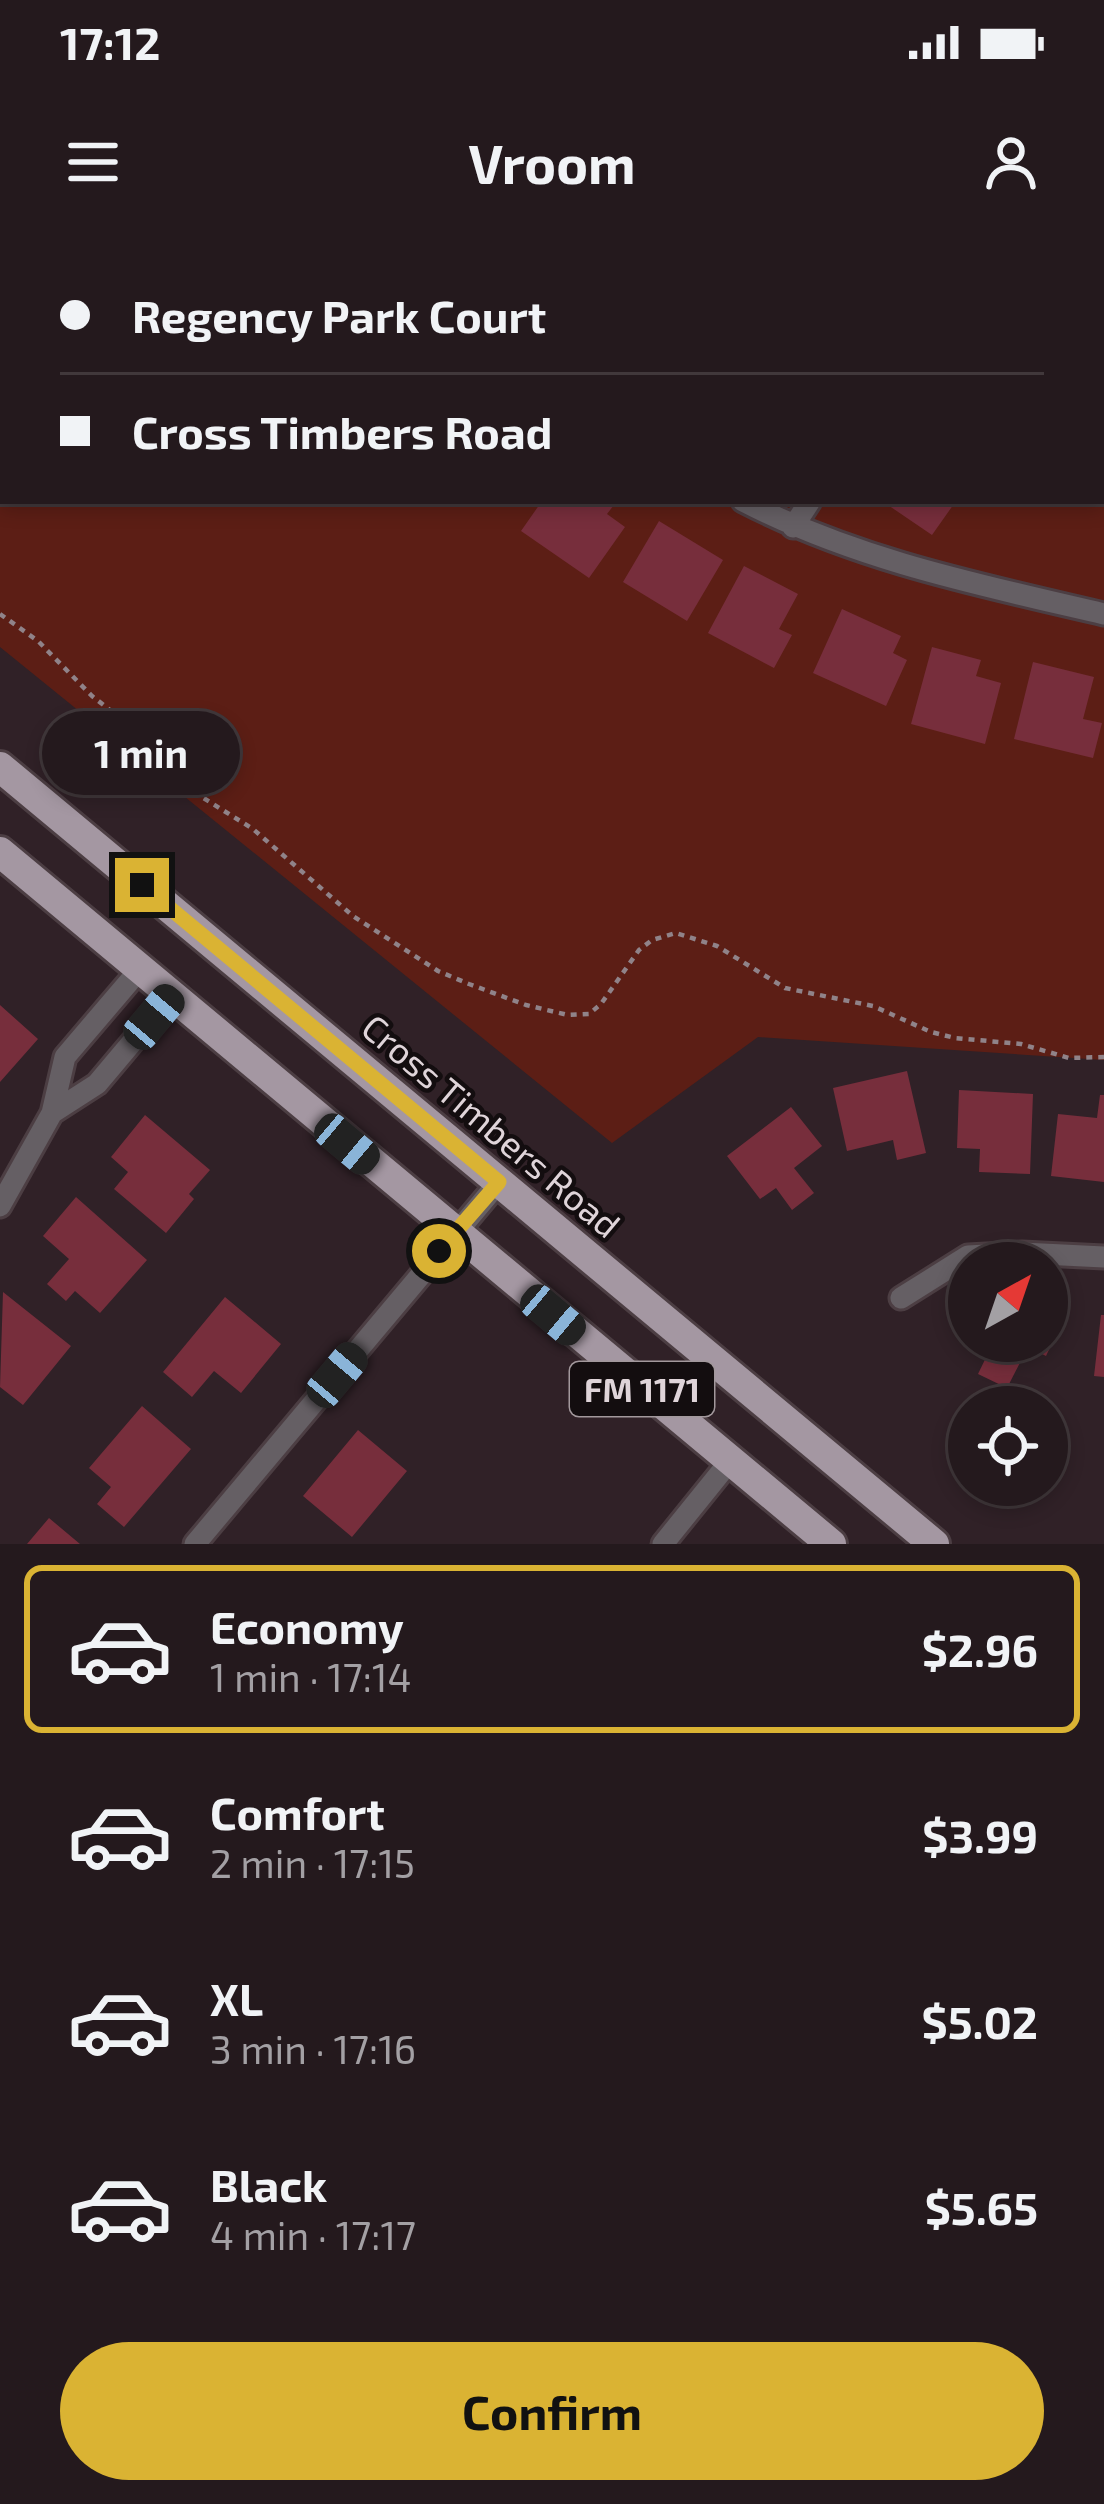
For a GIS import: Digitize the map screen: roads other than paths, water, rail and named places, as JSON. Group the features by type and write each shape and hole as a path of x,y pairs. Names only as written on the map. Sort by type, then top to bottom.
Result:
{"main road":[{"name":"Cross Timbers Road","path":"0,767 934,1544"},
{"name":"FM 1171","path":"0,852 831,1544"}],"street":[{"path":"749,504 793,526 916,570 1104,614"},
{"path":"793,526 808,504"},
{"path":"0,1206 52,1113 65,1057 140,969"},
{"path":"52,1113 97,1084 171,996"},
{"path":"196,1544 499,1182"},
{"path":"901,1298 968,1256 1104,1257"},
{"path":"663,1544 730,1461"}]}
